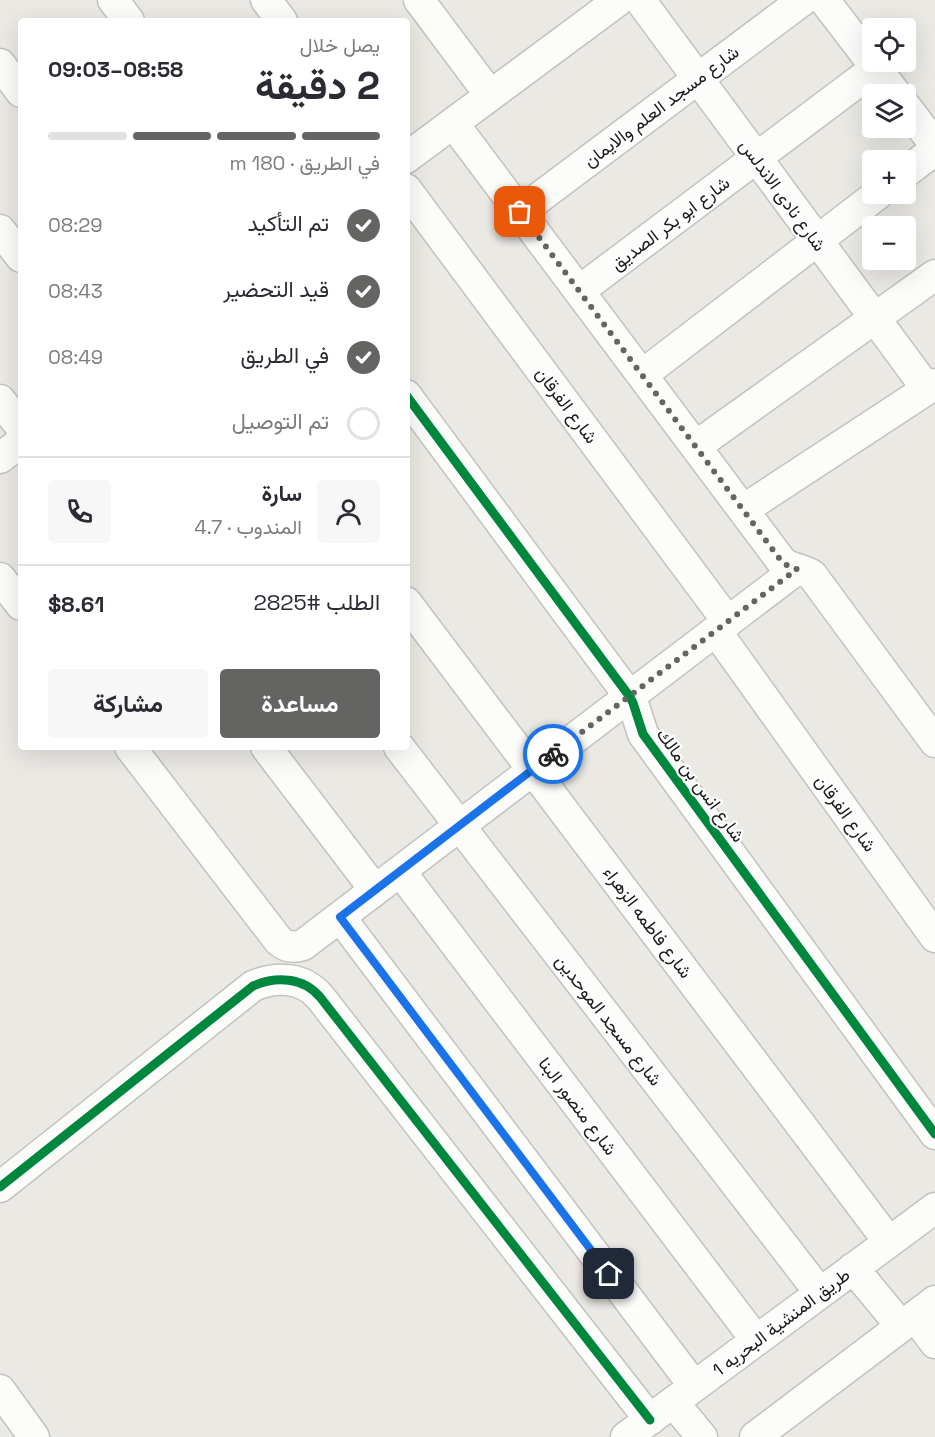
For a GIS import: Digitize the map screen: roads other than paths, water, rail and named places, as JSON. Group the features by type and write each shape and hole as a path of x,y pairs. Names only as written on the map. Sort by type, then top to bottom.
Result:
{"street":[{"path":"114,0 127,18"},
{"path":"266,0 280,18"},
{"path":"418,0 490,95"},
{"path":"410,155 619,0"},
{"name":"شارع نادى الاندلس","path":"640,0 875,318 931,386"},
{"name":"شارع مسجد العلم والايمان","path":"520,212 803,0"},
{"path":"824,0 862,50"},
{"path":"0,64 18,88"},
{"name":"شارع ابو بكر الصديق","path":"579,291 871,72"},
{"path":"879,72 888,84"},
{"path":"916,120 935,145"},
{"path":"453,123 782,562 791,568 812,575 935,742"},
{"path":"916,164 935,150"},
{"name":"شارع الفرقان","path":"410,195 722,626 935,937"},
{"path":"642,375 865,204"},
{"path":"0,230 18,253"},
{"path":"696,446 935,275"},
{"path":"744,510 931,386"},
{"path":"0,400 18,423"},
{"name":"شارع انس بن مالك","path":"410,400 630,697 643,734 935,1134"},
{"path":"0,458 18,444"},
{"path":"132,750 279,941 289,946 303,945 797,569"},
{"path":"0,578 18,601"},
{"name":"شارع فاطمه الزهراء","path":"410,607 890,1242"},
{"path":"268,750 375,890"},
{"name":"شارع مسجد الموحدين","path":"401,750 820,1293"},
{"name":"شارع منصور البنا","path":"400,871 756,1340"},
{"path":"340,917 684,1394 702,1437"},
{"path":"0,1187 253,986 263,981 276,980 291,980 303,984 314,989 638,1428"},
{"name":"طريق المنشية البحريه 1","path":"638,1428 935,1208"},
{"path":"853,1268 917,1314 935,1343"},
{"path":"759,1436 917,1314"},
{"path":"0,1390 34,1437"}]}
